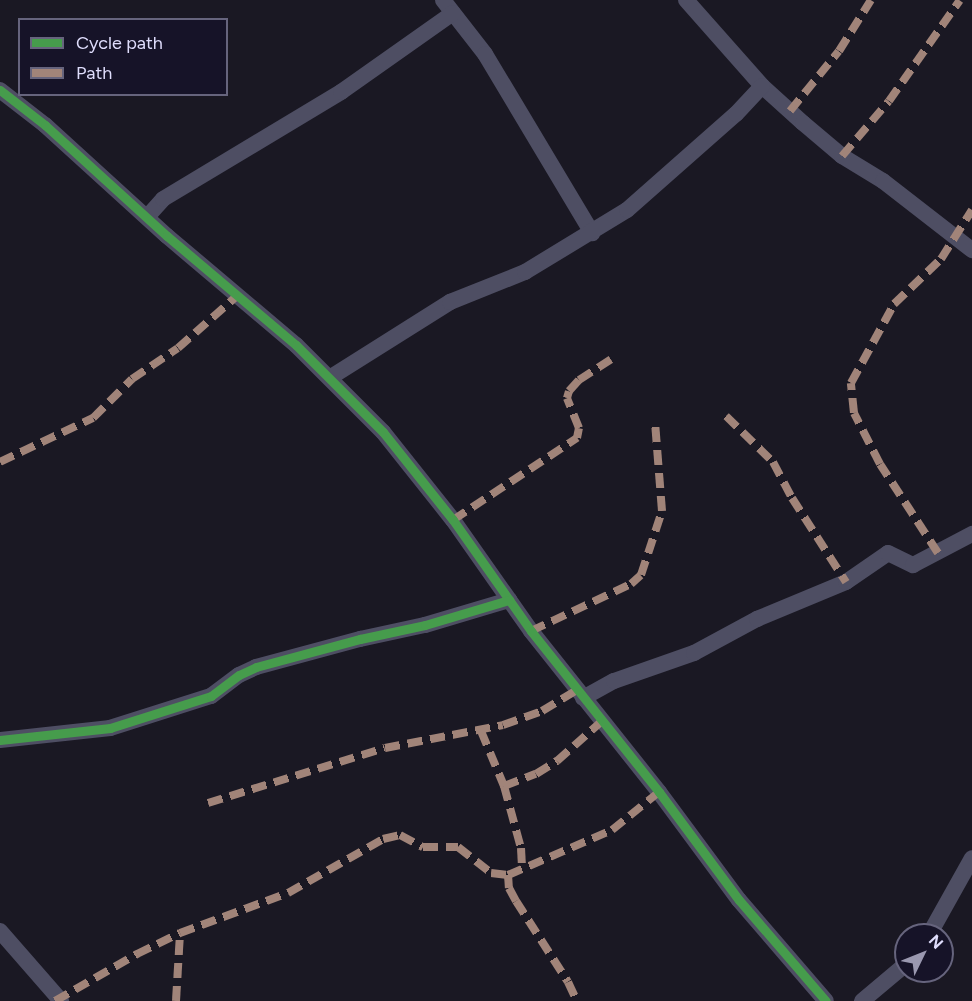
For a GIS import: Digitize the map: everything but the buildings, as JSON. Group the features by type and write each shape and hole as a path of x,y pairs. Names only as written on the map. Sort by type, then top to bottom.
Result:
{"street":[{"path":"686,0 762,86 842,156 883,181 972,250"},
{"path":"147,217 163,199 341,93 448,6 485,54 592,233"},
{"path":"331,377 450,302 525,272 627,210 736,114 762,86"},
{"path":"0,90 45,125 331,377 383,432 453,520 509,600 583,698 659,792 739,900 826,1001"},
{"path":"583,698 614,681 694,653 757,619 846,582 888,553 914,565 972,534"},
{"path":"0,740 110,728 211,696 239,675 256,667 360,639 425,625 509,600"},
{"path":"936,923 972,858"},
{"path":"0,931 61,1001"},
{"path":"862,1001 894,974"}],"marked path":[{"path":"790,111 839,51 871,0"},
{"path":"842,156 889,101 960,0"},
{"path":"938,553 880,464 854,413 851,383 894,304 941,259 972,210"},
{"path":"0,462 93,418 132,379 178,348 238,295"},
{"path":"453,520 577,438 579,428 567,398 569,391 579,380 611,359"},
{"path":"726,416 773,462 792,498 846,582"},
{"path":"531,631 631,584 641,575 662,511 655,422"},
{"path":"208,803 385,748 503,725 542,711 577,690"},
{"path":"504,786 536,774 557,761 601,722"},
{"path":"481,731 504,786 521,848 522,869"},
{"path":"55,1001 137,954 180,933 288,893 383,839 400,835 423,847 458,847 491,873 508,875 612,830 659,792"},
{"path":"508,875 509,888 516,901 568,982 577,1001"},
{"path":"176,1001 180,933"}],"cycle path":[{"path":"0,90 45,125 167,236 296,345 383,432 453,520 531,631 659,792 739,900 826,1001"},
{"path":"0,740 110,728 211,696 239,675 256,667 360,639 425,625 509,600"}]}
